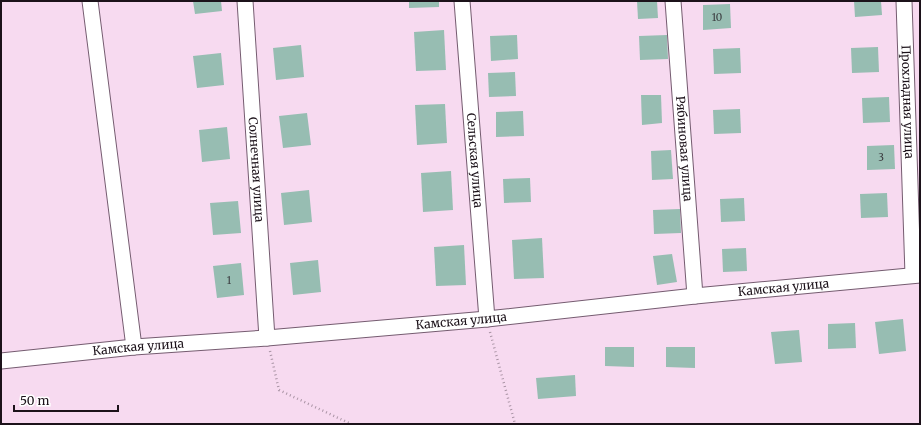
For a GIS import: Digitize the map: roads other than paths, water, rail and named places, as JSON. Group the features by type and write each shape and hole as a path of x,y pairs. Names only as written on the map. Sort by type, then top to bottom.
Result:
{"street":[{"path":"90,1 134,347"},
{"name":"Солнечная улица","path":"245,1 267,338"},
{"name":"Сельская улица","path":"462,1 487,319"},
{"name":"Рябиновая улица","path":"673,1 695,296"},
{"name":"Прохладная улица","path":"904,1 916,275"},
{"name":"Камская улица","path":"1,361 134,347 267,338 487,319 695,296 916,275"}]}
